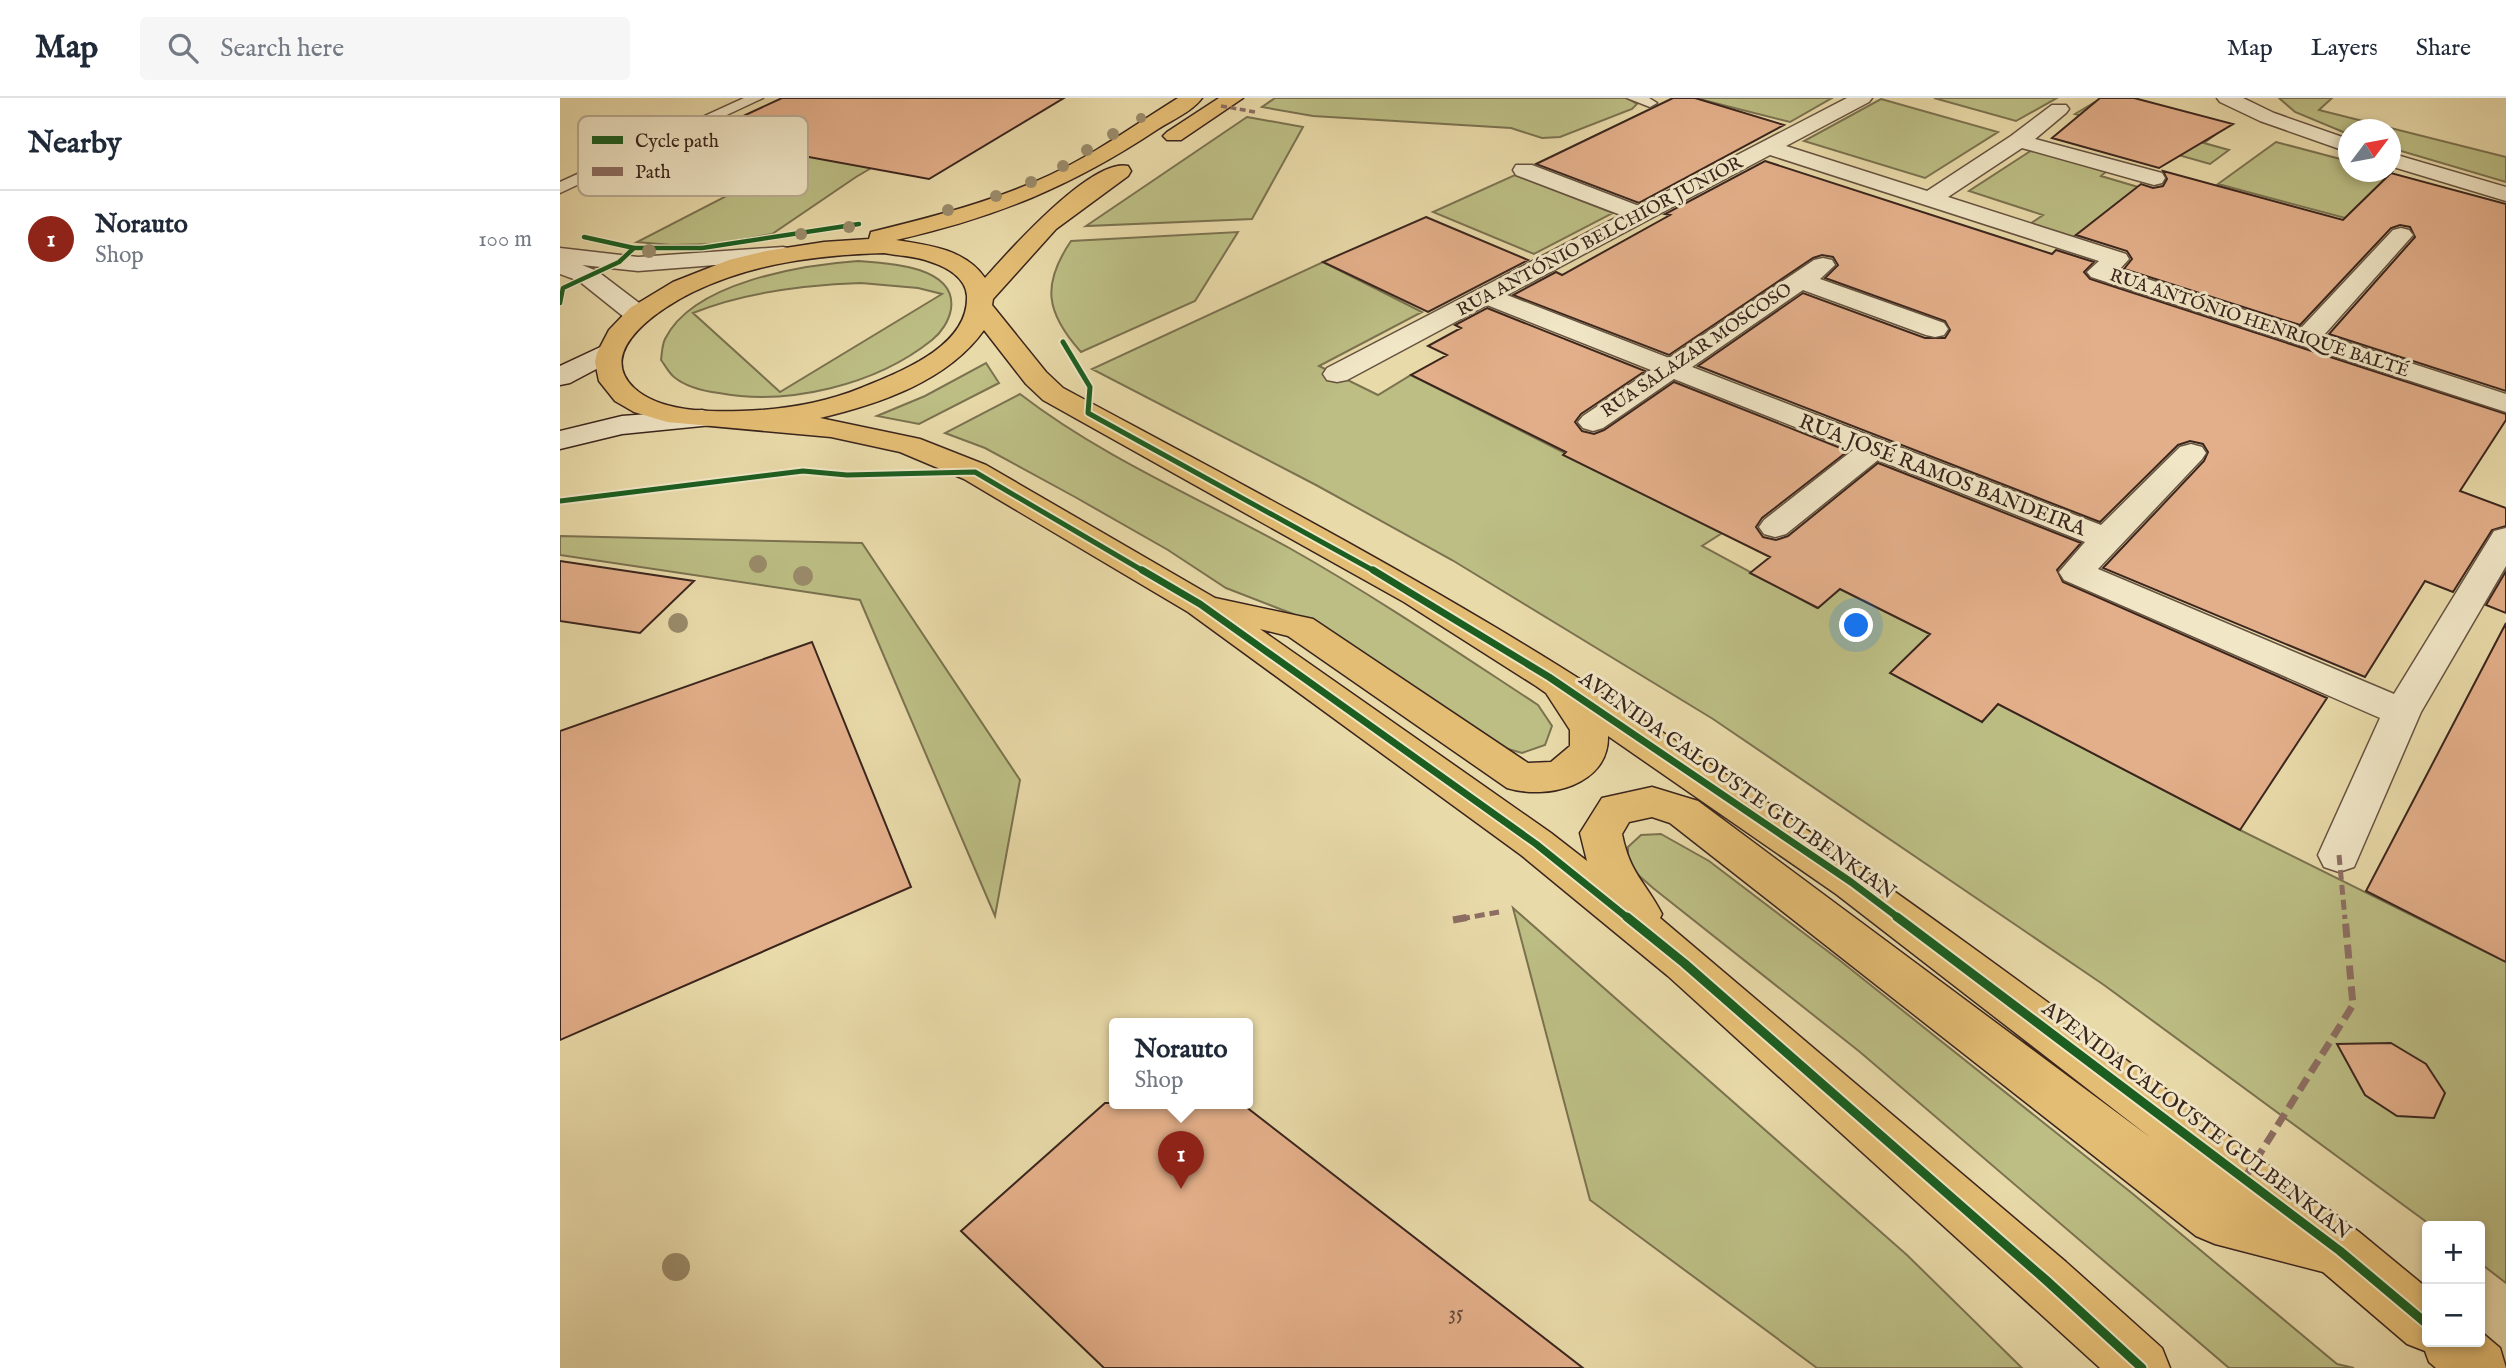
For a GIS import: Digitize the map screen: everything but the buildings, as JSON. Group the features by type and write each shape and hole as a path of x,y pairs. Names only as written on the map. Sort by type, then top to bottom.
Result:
{"main road":[{"path":"1192,98 1062,177 1020,197 923,228 833,247 783,254 736,266 692,282 638,315 619,333 610,351 609,375 624,396 657,411 702,419 755,419 831,428 908,445 975,472 1200,604 1536,844 1684,963 2047,1281 2142,1368"},
{"path":"1160,145 1233,98"},
{"path":"755,419 820,409 881,390 932,365 966,337 981,303 1040,230 1082,196 1138,160"},
{"name":"AVENIDA CALOUSTE GULBENKIAN","path":"833,247 884,246 927,253 959,266 978,285 981,303 1036,378 1053,394 1416,594 1549,677 1851,882 2340,1251 2422,1320"},
{"path":"1200,604 1300,627 1521,778 1561,776 1589,751 1589,728 1573,704 1549,677"},
{"path":"1684,963 1622,895 1605,857 1601,834 1616,809 1651,802 1684,812 2215,1218 2340,1251"},
{"path":"2455,1347 2480,1368"}],"street":[{"name":"RUA ANTÓNIO BELCHIOR JUNIOR","path":"1337,374 1862,98"},
{"path":"2227,98 2267,117 2338,142"},
{"path":"2254,98 2271,110 2338,141"},
{"path":"2206,102 2267,117"},
{"path":"1930,199 2019,141 2059,109"},
{"path":"2019,141 2154,178"},
{"name":"RUA ANTÓNIO HENRIQUE BALTÉ","path":"1770,148 2117,259 2100,272 2506,403"},
{"path":"2401,162 2506,194"},
{"path":"1524,170 1641,215"},
{"path":"2306,339 2401,236"},
{"path":"560,255 638,264 783,254"},
{"path":"560,265 588,276 638,315"},
{"name":"RUA SALAZAR MOSCOSO","path":"1593,422 1823,265"},
{"name":"RUA SALAZAR MOSCOSO","path":"1800,280 1935,329"},
{"name":"RUA JOSÉ RAMOS BANDEIRA","path":"1487,296 2106,539 2076,572 2402,712"},
{"path":"560,377 610,351"},
{"path":"560,440 622,425 702,419"},
{"path":"1775,527 1874,449"},
{"path":"2106,539 2192,453"},
{"path":"2339,855 2402,712 2506,538"}],"lane":[{"path":"717,116 756,98"},
{"path":"1634,98 1650,103"},
{"path":"560,188 578,180"}],"green space":[{"path":"917,98 912,144 856,177 772,234 718,244 671,245 637,242 726,196 808,196 808,154"},
{"path":"1275,98 1627,98 1637,104 1632,109 1560,137 1542,138 1511,128 1313,116 1262,107"},
{"path":"1695,98 1832,98 1790,122"},
{"path":"1934,98 2057,98 2016,121"},
{"path":"2279,98 2332,98 2319,110 2355,119 2338,119 2338,130 2295,112"},
{"path":"1881,99 1998,132 1925,178 1804,141"},
{"path":"2095,102 2215,135 2204,143 2229,150 2210,164 2076,126 2088,117 2075,114"},
{"path":"1247,117 1303,127 1252,219 1086,226"},
{"path":"2401,131 2506,157 2506,182 2401,151"},
{"path":"2276,142 2338,158 2338,182 2382,182 2345,218 2218,184"},
{"path":"2032,150 2107,171 2101,176 2138,187 2072,238 2030,224 2043,215 1969,191"},
{"path":"1515,175 1613,213 1534,254 1433,212"},
{"path":"1238,232 1195,301 1081,352 1060,324 1052,298 1052,285 1061,257 1071,241"},
{"path":"1323,262 1422,312 1319,366 1378,395 1411,375 1722,533 1702,546 1817,608 1840,589 1930,634 1982,722 1998,704 2240,830 2506,962 2506,1283 2485,1267 2485,1221 2425,1221 2104,985 1713,719 1452,560 1316,485 1092,369"},
{"path":"835,263 886,263 932,275 943,284 950,295 951,309 946,322 932,340 885,369 858,380 802,394 746,396 701,390 674,377 661,360 665,339 679,319 699,303 751,280","holes":["861,283 918,288 942,294 780,392 693,313 733,300 797,288"]},
{"path":"986,363 999,383 919,424 877,416 925,396"},
{"path":"1020,394 1118,458 1323,567 1538,705 1552,726 1545,745 1522,753 1501,747 1293,614 1226,588 1168,550 1075,497 985,448 945,433"},
{"path":"560,536 862,543 1020,780 995,916 860,600 560,555"},
{"path":"1661,834 1709,861 1838,959 2133,1194 2337,1364 2354,1368 2229,1368 1860,1052 1628,866 1628,847 1641,835"},
{"path":"1513,908 1907,1255 2022,1368 1817,1368 1590,1200"}],"marked path":[{"path":"1221,106 1255,112"},
{"path":"2244,1179 2353,1005 2339,855"},
{"path":"1453,920 1499,912"}],"cycle path":[{"path":"584,237 634,248 702,248 859,224"},
{"path":"560,303 563,288 619,262 634,248"},
{"path":"1063,342 1090,387 1088,413 1416,594 1549,677 1851,882 2340,1251 2422,1320"},
{"path":"560,501 803,471 847,475 975,472 1200,604 1536,844 1684,963 2047,1281 2142,1368"}],"place":[{"name":"Norauto","path":"1181,1189"}]}
